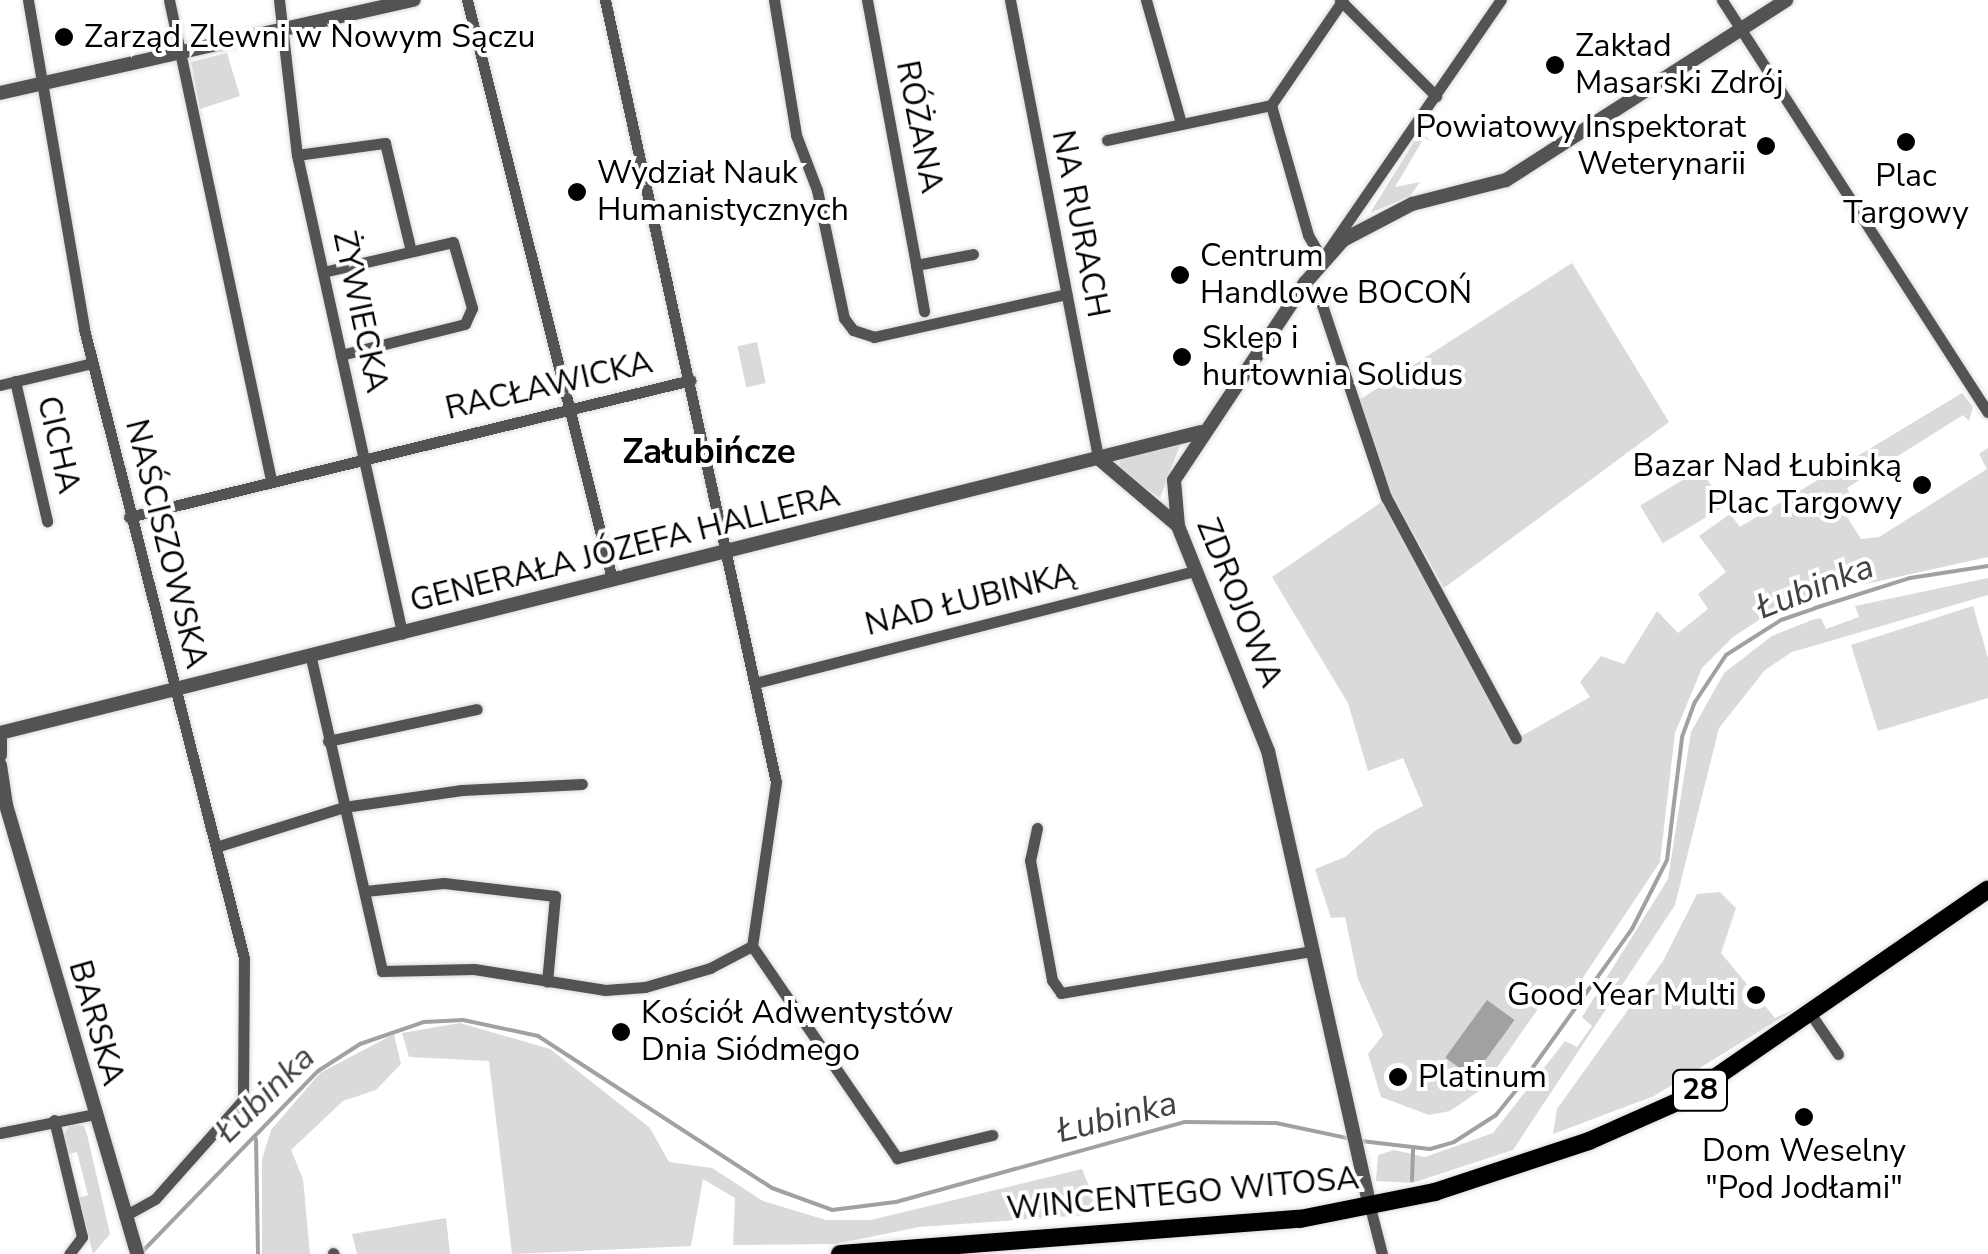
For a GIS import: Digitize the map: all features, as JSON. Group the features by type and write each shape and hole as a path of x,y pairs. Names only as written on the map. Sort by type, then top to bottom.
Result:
{"main road":[{"name":"WINCENTEGO WITOSA","path":"840,1254 956,1249 1300,1219 1435,1192 1622,1128 1734,1070 1988,889"}],"street":[{"name":"NAŚCISZOWSKA","path":"28,0 92,363 175,694 219,846 244,958 243,1100 155,1199 125,1220"},
{"path":"169,0 271,481"},
{"name":"ŻYWIECKA","path":"279,0 297,155 402,634"},
{"path":"0,93 414,0"},
{"path":"467,0 612,579"},
{"path":"606,0 759,682 776,782 752,946 897,1158 992,1135"},
{"path":"774,0 796,135 816,190 844,318 853,330 874,337 1066,294"},
{"name":"RÓŻANA","path":"867,0 924,310"},
{"name":"NA RURACH","path":"1010,0 1098,458"},
{"path":"1146,0 1182,123"},
{"name":"ZDROJOWA","path":"1382,1254 1268,751 1178,526 1174,480 1202,432 1501,0"},
{"path":"1722,0 1987,412"},
{"path":"1271,104 1308,235 1322,259 1378,218 1506,180 1786,0"},
{"path":"1107,140 1271,104 1341,1 1436,96"},
{"path":"297,155 385,143 411,251"},
{"path":"323,272 456,244 472,308 469,321 341,355"},
{"path":"916,265 973,254"},
{"path":"1305,282 1320,296 1386,497 1516,738"},
{"name":"CICHA","path":"0,385 92,363"},
{"name":"RACŁAWICKA","path":"129,517 691,380"},
{"name":"CICHA","path":"15,382 47,521"},
{"name":"GENERAŁA JÓZEFA HALLERA","path":"1,742 62,722 612,579 1202,432"},
{"path":"1098,458 1178,526"},
{"name":"NAD ŁUBINKĄ","path":"759,682 1195,571"},
{"path":"310,658 382,972 474,969 547,982 645,987 710,968 752,946"},
{"path":"328,741 477,709"},
{"name":"BARSKA","path":"0,765 3,799 137,1254"},
{"path":"219,846 344,807 462,790 582,784"},
{"path":"1037,828 1029,840 1030,860 1052,980 1061,993 1312,951"},
{"path":"365,891 444,882 555,896 547,982"},
{"path":"1812,1016 1838,1054"},
{"path":"0,1132 94,1114"},
{"path":"54,1120 82,1236 69,1254"}],"shaded area":[{"path":"227,53 240,96 200,109 191,62"},
{"path":"1420,132 1431,141 1424,138 1395,187 1420,182 1410,196 1370,213"},
{"path":"1572,263 1669,422 1444,588 1391,493 1356,402"},
{"path":"757,342 766,383 746,387 737,346"},
{"path":"1962,393 1973,407 1969,421 1963,415 1847,488 1851,496 1839,504 1861,539 1879,537 1987,469 1979,454 1988,448 1988,557 1852,587 1846,572 1806,585 1810,599 1782,605 1733,637 1702,668 1675,733 1660,862 1564,1006 1554,986 1482,1089 1450,1111 1429,1115 1381,1097 1368,1054 1383,1035 1358,979 1345,917 1331,918 1315,869 1345,857 1376,830 1423,806 1403,758 1368,771 1348,703 1272,577 1383,501 1520,737 1590,697 1580,682 1601,656 1624,664 1657,611 1678,633 1708,609 1698,594 1726,572 1699,536 1730,514 1740,527"},
{"path":"1180,445 1160,498 1119,470 1120,458"},
{"path":"1701,469 1724,507 1663,543 1640,506"},
{"path":"1988,578 1988,595 1792,652 1765,670 1719,728 1675,905 1513,1150 1412,1183 1376,1181 1378,1155 1394,1150 1425,1157 1493,1133 1565,1041 1577,1047 1592,1026 1582,1017 1668,879 1691,732 1724,673 1772,636 1812,620 1821,618 1826,629 1859,617 1855,606"},
{"path":"1973,606 1988,658 1988,698 1878,731 1851,645"},
{"path":"1720,892 1736,908 1721,953 1775,1018 1797,1008 1654,1096 1553,1134 1557,1109 1663,961 1697,894"},
{"path":"1487,1000 1515,1020 1473,1077 1445,1057"},
{"path":"460,1023 550,1049 650,1128 669,1162 712,1168 763,1201 826,1220 871,1220 1082,1169 1100,1214 919,1227 835,1244 733,1245 735,1198 703,1179 691,1246 512,1254 489,1061 409,1057 402,1033"},
{"path":"394,1034 401,1064 376,1090 343,1101 291,1150 303,1179 310,1254 262,1254 262,1159 271,1130 320,1073"},
{"path":"70,1124 84,1126 87,1134 110,1234 93,1254 79,1198 88,1195 77,1152 68,1154 63,1136"},
{"path":"446,1218 450,1254 357,1254 352,1234"}],"waterway":[{"name":"Łubinka","path":"1361,1141 1430,1149 1454,1142 1496,1115 1521,1084 1632,929 1667,860 1682,737 1695,702 1726,655 1781,620 1815,608 1910,578 1988,566"},
{"name":"Łubinka","path":"140,1254 318,1071 360,1044 424,1022 463,1020 538,1036 772,1188 832,1210 896,1202 1185,1122 1276,1123 1352,1139"},
{"path":"256,1139 258,1254"},
{"path":"1412,1180 1413,1147"}],"place":[{"name":"Zarząd Zlewni w Nowym Sączu","path":"64,37"},
{"name":"Zakład Masarski Zdrój","path":"1555,65"},
{"name":"Plac Targowy","path":"1906,142"},
{"name":"Powiatowy Inspektorat Weterynarii","path":"1766,146"},
{"name":"Wydział Nauk Humanistycznych","path":"577,192"},
{"name":"Centrum Handlowe BOCOŃ","path":"1180,275"},
{"name":"Sklep i hurtownia Solidus","path":"1182,357"},
{"name":"Bazar Nad Łubinką Plac Targowy","path":"1922,485"},
{"name":"Good Year Multi","path":"1756,995"},
{"name":"Kościół Adwentystów Dnia Siódmego","path":"621,1032"},
{"name":"Platinum","path":"1398,1077"},
{"name":"Dom Weselny \"Pod Jodłami\"","path":"1804,1117"}],"district":[{"name":"Załubińcze","path":"709,452"}]}
